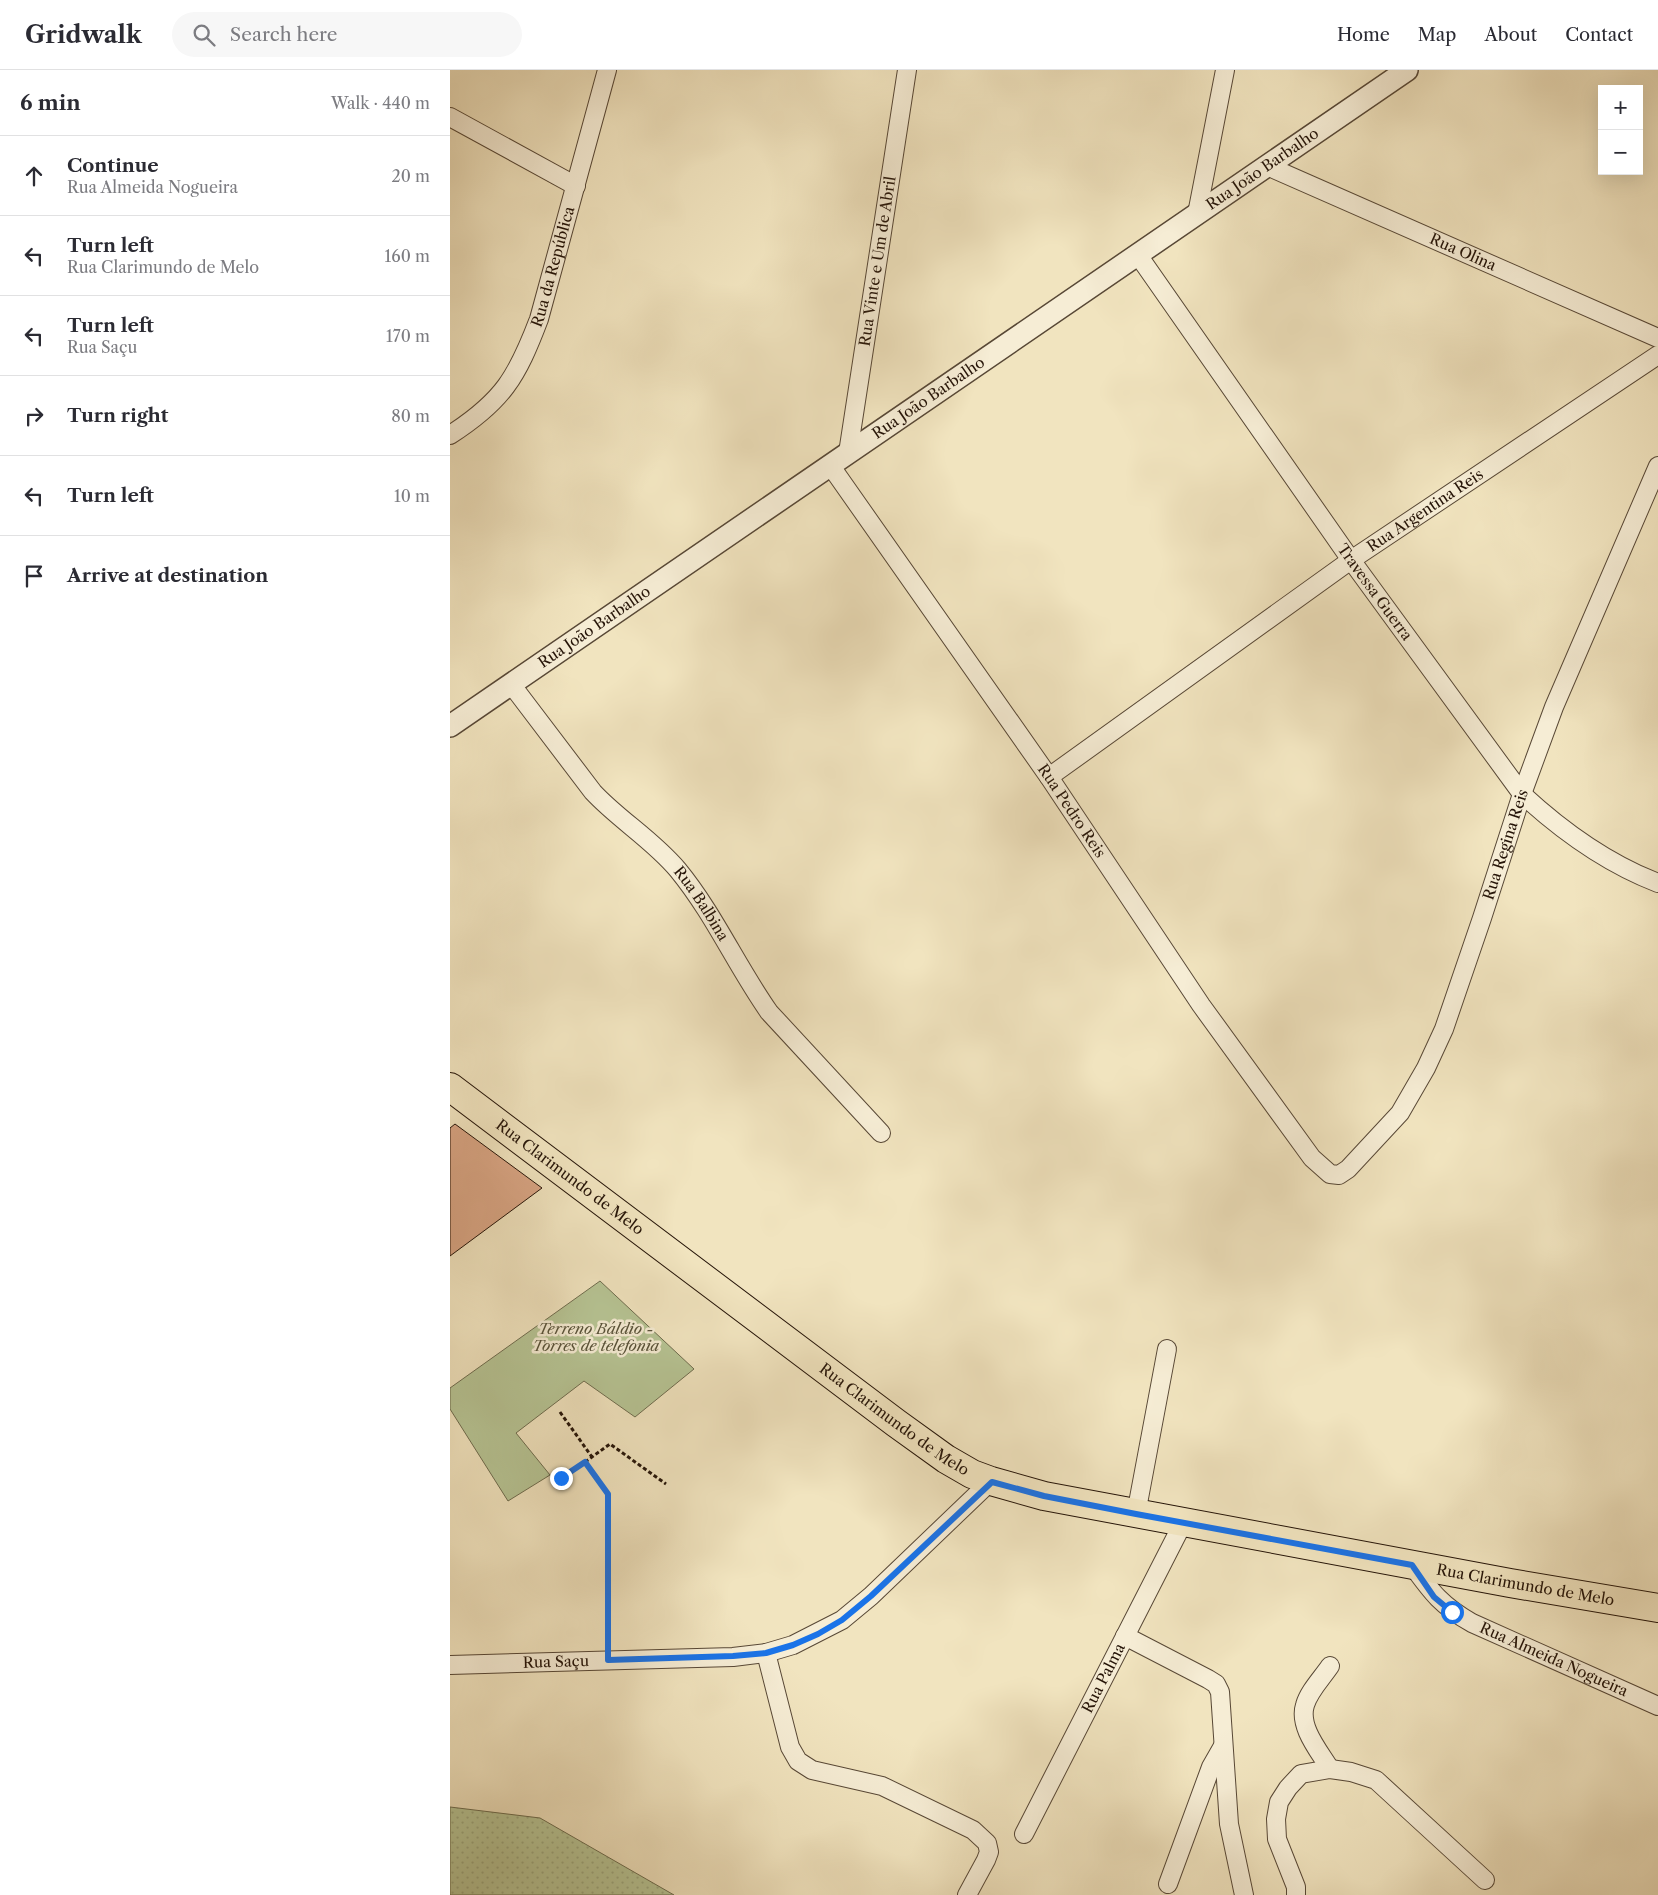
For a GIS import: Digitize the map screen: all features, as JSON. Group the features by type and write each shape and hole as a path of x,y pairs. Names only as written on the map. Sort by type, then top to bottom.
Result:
{"main road":[{"name":"Rua Clarimundo de Melo","path":"450,1087 896,1423 946,1459 992,1482 1044,1496 1136,1514 1658,1608"}],"street":[{"name":"Rua da República","path":"450,435 473,420 495,401 525,355 539,319 607,70"},
{"name":"Rua Vinte e Um de Abril","path":"848,453 907,70"},
{"path":"1197,214 1225,70"},
{"name":"Rua João Barbalho","path":"450,726 1408,70"},
{"path":"450,117 576,186"},
{"name":"Rua Olina","path":"1268,166 1658,338"},
{"name":"Travessa Guerra","path":"1138,254 1351,560 1522,794 1556,825 1589,848 1640,876 1658,883"},
{"name":"Rua Argentina Reis","path":"1049,777 1351,560 1658,355"},
{"name":"Rua Pedro Reis","path":"830,465 1049,777 1200,1005 1312,1158"},
{"name":"Rua Regina Reis","path":"1312,1158 1330,1174 1339,1175 1356,1162 1400,1113 1415,1090 1444,1029 1522,794 1554,707 1658,466"},
{"name":"Rua Balbina","path":"510,684 593,792 607,807 636,828 677,868 709,911 754,992 768,1012 881,1133"},
{"path":"1136,1514 1167,1349"},
{"name":"Rua Saçu","path":"450,1664 733,1656 766,1653 793,1645 842,1620 871,1596 992,1482"},
{"name":"Rua Palma","path":"1024,1834 1183,1522"},
{"name":"Rua Almeida Nogueira","path":"1412,1565 1434,1597 1452,1612 1472,1623 1658,1706"},
{"path":"1125,1636 1216,1684 1222,1698 1223,1746 1229,1824 1244,1895"},
{"path":"766,1653 790,1747 798,1761 812,1770 882,1786 973,1830 987,1843 989,1852 986,1860 967,1895"},
{"path":"1330,1666 1305,1706 1304,1717 1308,1733 1330,1769"},
{"path":"1168,1884 1211,1767 1223,1746"},
{"path":"1296,1895 1296,1887 1277,1838 1276,1819 1279,1802 1288,1788 1301,1774 1330,1769 1351,1772 1376,1780 1485,1880"}],"path":[{"path":"560,1412 592,1457"},
{"path":"561,1478 610,1444 666,1484"},
{"path":"585,1462 608,1494 608,1660"}],"green space":[{"name":"Terreno Báldio - Torres de telefonia","path":"600,1281 694,1369 635,1417 584,1381 516,1433 550,1475 508,1501 450,1409 450,1388"},
{"path":"450,1807 540,1818 674,1895 450,1895"}],"building":[{"path":"455,1124 542,1188 450,1256 450,1128"}],"route":[{"path":"561,1478 585,1462 608,1494 608,1660 693,1658 766,1653 793,1645 818,1634 842,1620 871,1596 992,1482 1044,1496 1412,1565 1434,1597 1452,1612"}]}
